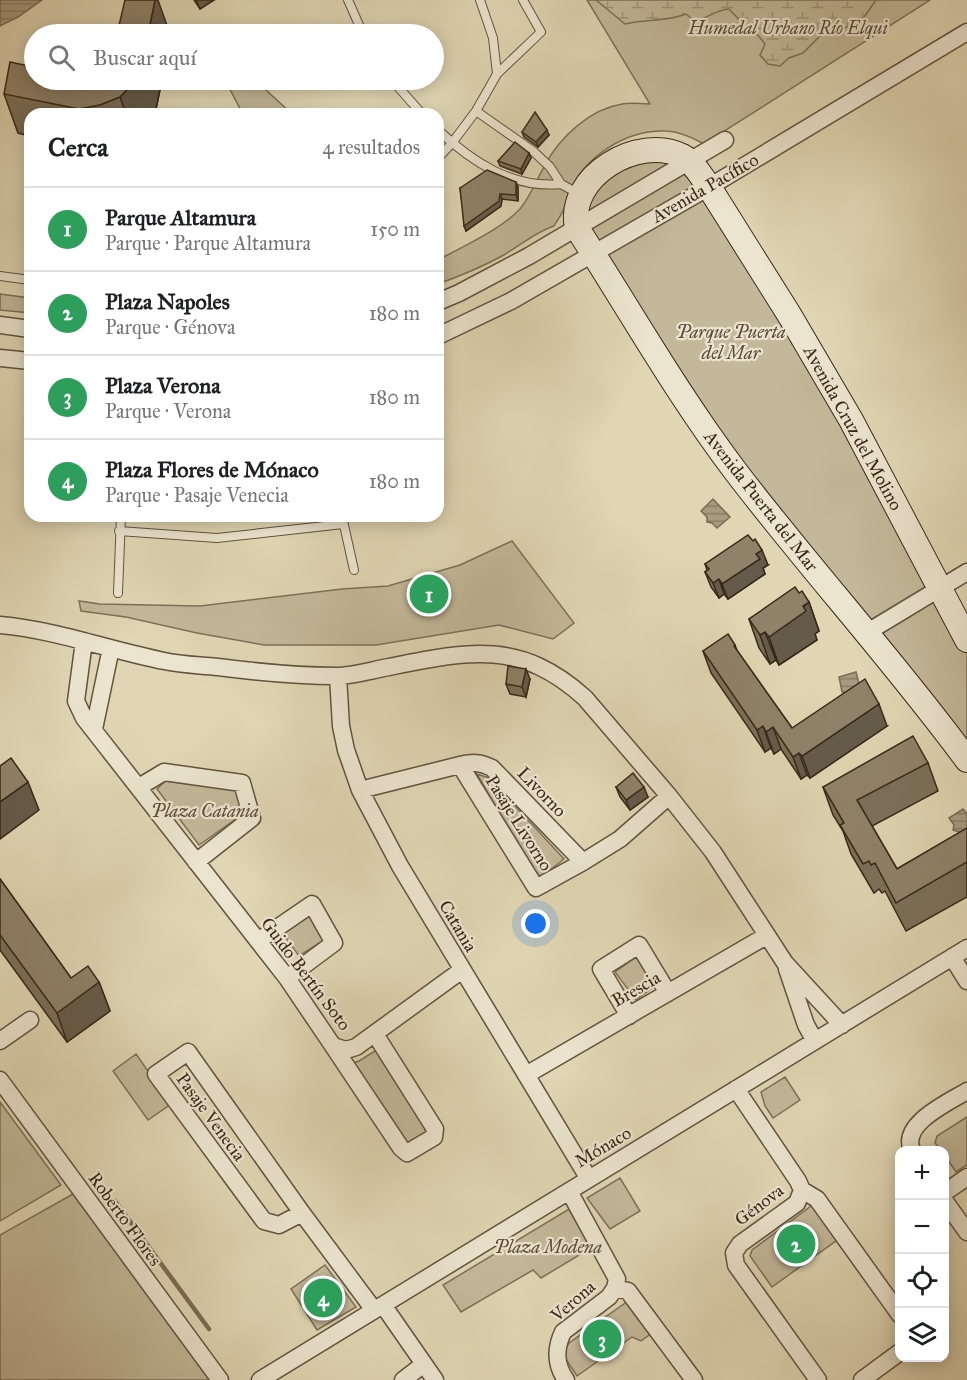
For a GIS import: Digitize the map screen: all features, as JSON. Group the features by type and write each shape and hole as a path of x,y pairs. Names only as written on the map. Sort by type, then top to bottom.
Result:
{"street":[{"name":"Avenida Pacífico","path":"444,333 511,301 709,187 967,32"},
{"name":"Avenida Pacífico","path":"444,299 504,270 725,141"},
{"name":"Avenida Pacífico","path":"577,228 571,190 616,160 641,152 664,151 681,155 691,161"},
{"name":"Avenida Cruz del Molino","path":"691,161 836,393 941,587 967,640"},
{"name":"Avenida Puerta del Mar","path":"577,228 700,422 737,472 933,714 967,760"},
{"path":"0,326 24,328"},
{"path":"0,358 24,360"},
{"path":"866,633 967,572"},
{"path":"0,625 27,628 165,661 262,672 338,676 481,652 529,662 559,677 585,698 669,796 713,852 785,963 842,1025"},
{"name":"Guido Bertín Soto","path":"84,641 76,701 84,718 258,940 333,1046 346,1050 356,1047 462,970"},
{"path":"94,729 111,648"},
{"name":"Catania","path":"338,676 341,726 352,770 360,790 400,867 589,1179"},
{"name":"Livorno","path":"360,790 475,762 492,768 583,862"},
{"name":"Pasaje Livorno","path":"460,765 536,888 583,862"},
{"path":"139,787 164,772 242,783 252,818 196,862"},
{"path":"583,862 620,839 669,796"},
{"path":"258,940 312,904 334,943 286,978"},
{"name":"Brescia","path":"526,1075 766,936"},
{"path":"629,1016 601,969 639,945 668,993"},
{"name":"Mónaco","path":"260,1380 967,948"},
{"path":"952,957 967,981"},
{"path":"785,963 806,1025 815,1041"},
{"path":"0,1041 30,1020"},
{"path":"333,1046 401,1148 407,1153 434,1137 435,1129 375,1034"},
{"name":"Pasaje Venecia","path":"302,1213 279,1225 264,1221 156,1074 188,1052 302,1213 424,1364"},
{"name":"Roberto Flores","path":"0,1080 220,1380"},
{"name":"Génova","path":"736,1089 802,1190 797,1203 736,1248 735,1265 818,1380"},
{"path":"910,1146 912,1131 920,1121 967,1091"},
{"path":"949,1190 967,1177"},
{"path":"802,1190 817,1199 895,1308"},
{"name":"Verona","path":"566,1380 558,1365 559,1340 563,1332 609,1297 615,1288 616,1274 569,1191"},
{"path":"949,1206 967,1232"},
{"path":"615,1288 628,1291 694,1380"},
{"path":"862,1380 895,1356"},
{"path":"403,1380 424,1364 435,1380"}],"lane":[{"path":"348,0 359,24"},
{"path":"480,0 493,38 497,74"},
{"path":"444,152 476,111 497,74 541,32 523,0"},
{"path":"401,90 417,108"},
{"path":"476,111 544,160 571,190"},
{"path":"444,136 487,167 516,181 571,190"},
{"path":"0,276 24,279"},
{"path":"118,592 120,522"},
{"path":"119,531 217,538 328,522"},
{"path":"342,522 354,570"}],"green space":[{"path":"587,0 930,0 704,144 691,137 665,131 636,135 608,148 596,157 576,179 554,226 534,235 494,260 444,282 444,257 492,231 512,217 520,209 551,155 577,126 610,107 629,103 650,104"},
{"name":"Humedal Urbano Río Elqui","path":"596,0 876,0 862,20 839,31 824,32 803,53 789,58 780,66 768,64 760,55 765,44 729,9 695,21 686,14 625,24"},
{"path":"230,90 266,90 285,108 240,108"},
{"name":"Parque Puerta del Mar","path":"654,160 675,165 694,184 780,308 903,526 967,653 967,746 744,467 587,228 583,206 613,172"},
{"path":"0,294 24,297 24,312 0,310"},
{"path":"512,541 574,623 553,639 499,625 376,645 264,645 126,617 81,611 79,601 100,604 200,606 342,589 388,586 460,565"},
{"path":"477,774 489,778 564,859 541,877 531,868"},
{"name":"Plaza Catania","path":"165,781 237,790 243,814 199,845 157,789"},
{"path":"309,916 324,940 299,956 283,934"},
{"path":"636,957 656,985 636,1000 615,972"},
{"path":"378,1049 424,1123 426,1135 412,1144 401,1139 350,1064"},
{"path":"136,1054 171,1104 148,1120 113,1071"},
{"path":"785,1077 800,1100 773,1118 765,1106 761,1092"},
{"path":"0,1102 61,1185 0,1221"},
{"path":"967,1117 967,1165 956,1172 949,1162 949,1146 938,1146 935,1143 937,1136"},
{"path":"620,1178 640,1211 610,1229 587,1198"},
{"path":"80,1190 216,1380 0,1380 0,1235"},
{"path":"815,1203 840,1238 772,1287 750,1256 752,1250"},
{"name":"Plaza Modena","path":"569,1209 591,1248 541,1278 533,1270 461,1312 443,1285"},
{"path":"325,1265 356,1307 317,1330 291,1289"},
{"path":"628,1301 652,1333 641,1341 632,1337 577,1376 562,1353 569,1343"}],"shaded area":[{"path":"0,0 42,0 18,17 0,26"},
{"path":"713,499 730,517 717,528 707,522 707,517 701,511"},
{"path":"856,672 862,695 842,692 839,677"},
{"path":"963,809 967,814 967,835 963,838 959,832 953,830 954,825 949,818"}],"building":[{"path":"125,0 155,0 150,24 119,24"},
{"path":"10,62 24,65 24,90 127,90 120,97 84,108 4,94"},
{"path":"535,112 547,130 536,142 522,132"},
{"path":"515,142 529,153 521,169 498,161"},
{"path":"487,170 516,182 516,195 500,194 499,201 464,226 460,188"},
{"path":"748,535 753,541 755,539 762,550 756,554 760,559 722,584 719,579 713,583 705,572 709,569 705,564"},
{"path":"795,587 799,593 802,591 809,602 803,606 806,611 769,637 765,632 760,635 749,619"},
{"path":"728,634 792,728 865,679 879,704 802,756 799,753 793,757 773,727 766,732 763,726 757,730 703,651"},
{"path":"508,666 526,669 522,687 506,684"},
{"path":"913,736 928,763 857,800 897,869 967,828 967,862 896,903 875,863 871,865 869,861 863,864 840,825 844,823 823,787"},
{"path":"11,758 28,782 0,802 0,766"},
{"path":"633,773 644,787 626,800 616,787"},
{"path":"0,879 71,978 88,966 99,982 57,1013 0,935"}],"waterway":[{"path":"115,1201 209,1329"}],"place":[{"name":"Parque Altamura","path":"429,594"},
{"name":"Plaza Napoles","path":"796,1244"},
{"name":"Plaza Flores de Mónaco","path":"323,1298"},
{"name":"Plaza Verona","path":"602,1339"}]}
